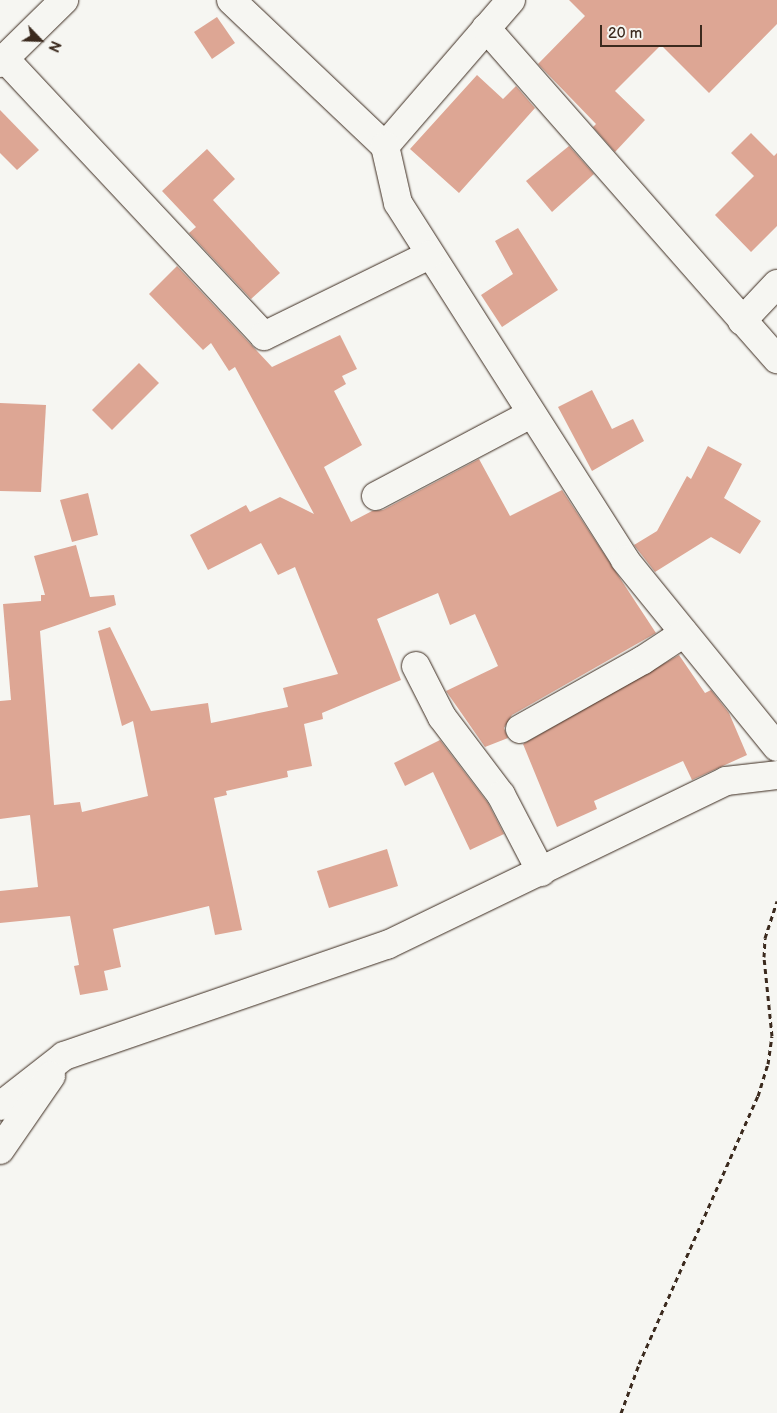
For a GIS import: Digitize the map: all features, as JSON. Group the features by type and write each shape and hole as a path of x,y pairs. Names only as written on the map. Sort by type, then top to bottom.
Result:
{"street":[{"path":"64,0 3,61 264,336 429,255"},
{"path":"231,0 385,146 398,203 429,255 625,560 777,747"},
{"path":"385,146 511,0"},
{"path":"486,28 777,359"},
{"path":"742,321 777,284"},
{"path":"376,496 531,414"},
{"path":"520,729 643,660 684,633"},
{"path":"416,666 442,717 502,795 541,872"},
{"path":"0,1106 64,1056 387,945 726,781 777,775"},
{"path":"0,1150 64,1056"}],"path":[{"path":"621,1413 640,1364 758,1096 768,1064 772,1036 764,957 765,938 777,902"}],"building":[{"path":"569,0 777,0 777,24 709,93 661,45 615,91 645,120 615,152 593,127 596,124 538,64 585,16"},
{"path":"217,17 235,43 212,59 194,32"},
{"path":"477,75 503,99 516,86 535,108 459,193 410,149"},
{"path":"0,110 39,150 17,170 0,153"},
{"path":"751,133 774,156 777,153 777,226 751,252 715,215 754,176 731,153"},
{"path":"569,146 594,174 552,212 526,181"},
{"path":"207,149 235,179 213,200 280,273 251,299 189,233 196,227 162,191"},
{"path":"518,228 558,290 502,327 481,295 513,274 495,241"},
{"path":"177,266 272,367 340,335 357,369 342,376 346,384 334,391 362,445 324,467 351,522 372,511 383,510 479,459 510,516 562,490 656,633 512,715 504,728 508,738 485,747 446,691 498,666 475,614 450,625 438,593 377,619 401,680 322,713 323,719 304,724 312,766 287,771 288,777 226,791 227,795 214,798 242,930 215,935 209,906 113,929 121,967 104,971 108,990 80,995 74,966 79,965 70,916 0,923 0,891 38,887 30,815 0,819 0,701 11,700 3,604 41,601 41,595 45,595 34,556 76,545 90,597 114,595 116,605 40,631 54,805 80,802 82,812 148,796 133,721 122,726 98,631 110,627 151,711 208,703 211,723 288,707 283,688 338,674 295,567 278,575 261,543 208,570 190,535 246,505 250,512 280,497 314,514 235,367 229,371 211,343 203,350 149,294"},
{"path":"139,363 159,383 112,430 92,410"},
{"path":"592,390 612,429 633,419 644,441 592,471 558,407"},
{"path":"0,403 46,405 41,492 0,491"},
{"path":"708,446 742,464 724,498 761,521 740,554 711,537 655,572 634,545 657,531 687,476 691,479"},
{"path":"88,493 98,535 72,542 60,500"},
{"path":"679,655 705,693 711,690 729,713 747,755 692,780 683,761 594,801 597,809 557,827 523,744"},
{"path":"440,740 488,803 504,834 470,850 433,772 405,786 394,763"},
{"path":"387,849 398,886 329,908 317,871"}]}
